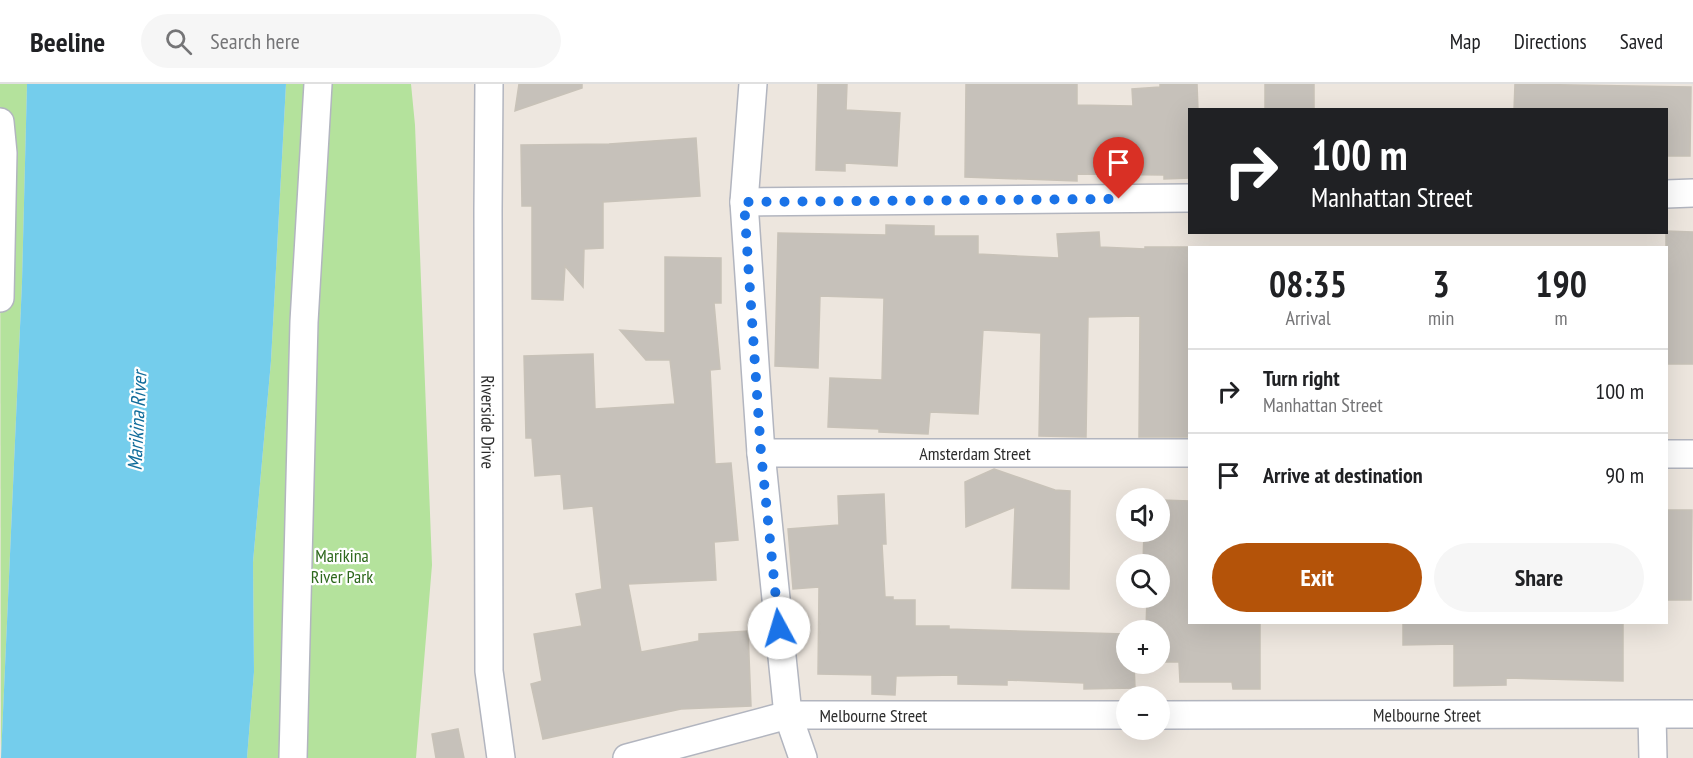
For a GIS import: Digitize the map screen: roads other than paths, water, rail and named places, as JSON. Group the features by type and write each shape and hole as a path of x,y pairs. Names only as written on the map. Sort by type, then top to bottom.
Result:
{"street":[{"path":"293,758 304,322 318,84"},
{"name":"Riverside Drive","path":"489,84 489,671 501,758"},
{"path":"753,84 744,202 761,453 788,715 803,758"},
{"path":"0,122 3,153 0,298"},
{"path":"1668,194 1693,193"},
{"path":"744,202 1188,198"},
{"name":"Amsterdam Street","path":"761,453 1188,453"},
{"path":"1668,454 1693,454"},
{"name":"Melbourne Street","path":"1170,715 1693,714"},
{"name":"Melbourne Street","path":"627,758 788,715 1116,715"},
{"path":"1652,715 1653,758"}],"water":[{"name":"Marikina River","path":"27,84 286,84 271,361 253,562 254,672 247,758 1,758 22,282"}],"park label":[{"name":"Marikina River Park","path":"342,565"}]}
